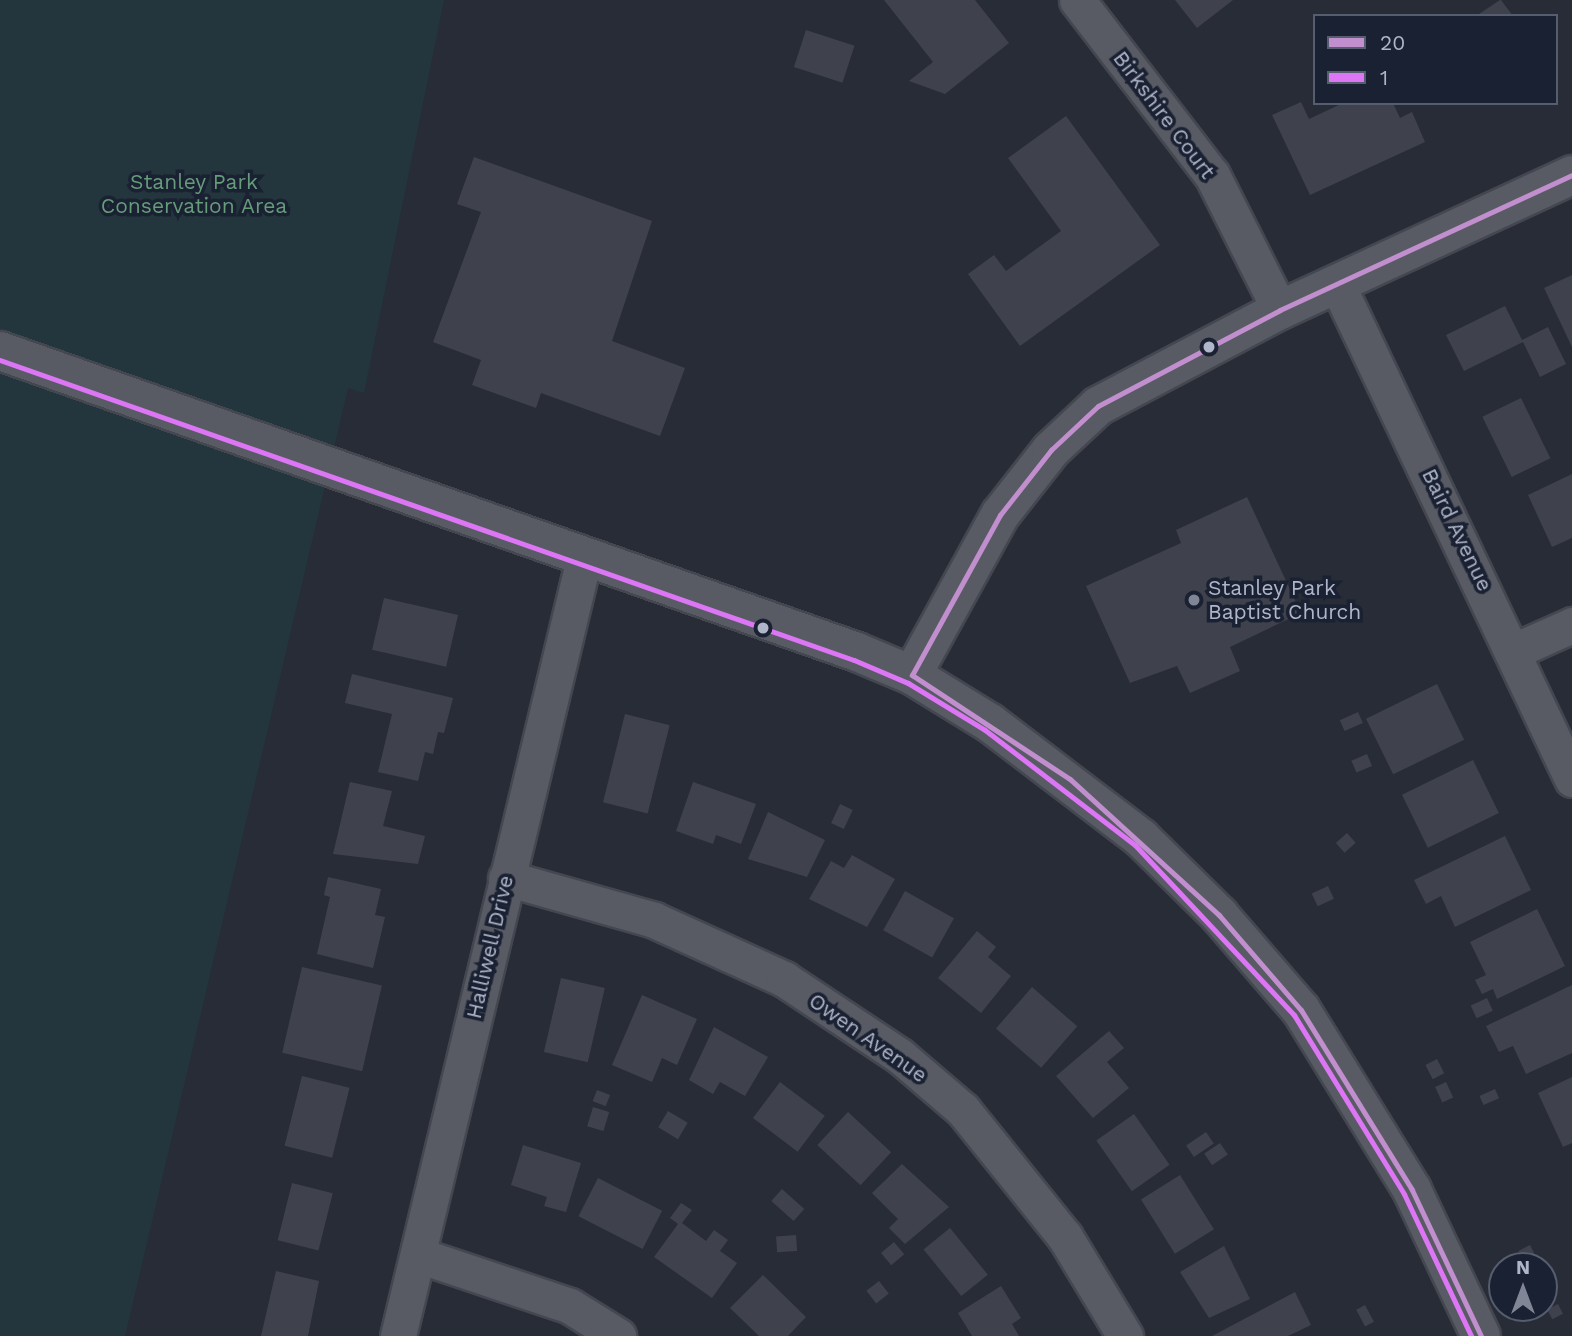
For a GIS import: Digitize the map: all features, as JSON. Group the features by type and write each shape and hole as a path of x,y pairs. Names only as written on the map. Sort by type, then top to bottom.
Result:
{"street":[{"name":"Birkshire Court","path":"1077,0 1212,175 1280,310"},
{"path":"912,675 1000,515 1051,450 1098,406 1280,310 1572,175"},
{"name":"Baird Avenue","path":"1337,284 1514,651 1572,779"},
{"path":"0,351 912,675 1070,779 1141,838 1255,957 1301,1010 1412,1190 1481,1336"},
{"name":"Halliwell Drive","path":"398,1336 584,558"},
{"path":"1514,651 1572,625"},
{"name":"Owen Avenue","path":"506,878 654,920 784,979 900,1056 963,1110 1065,1237 1125,1336"},
{"path":"418,1255 570,1306 618,1336"}],"green space":[{"name":"Stanley Park Conservation Area","path":"0,0 444,0 364,393 348,388 125,1336 0,1336"}],"building":[{"path":"884,0 975,0 1009,43 945,94 909,81 933,62"},
{"path":"1175,0 1233,0 1197,28"},
{"path":"1500,0 1512,14 1479,14"},
{"path":"806,30 855,46 842,83 794,67"},
{"path":"1301,102 1309,119 1339,105 1394,105 1400,118 1412,112 1425,142 1310,195 1272,115"},
{"path":"1066,116 1160,245 1020,346 968,274 994,255 1006,271 1061,231 1008,158"},
{"path":"474,157 652,221 612,341 685,368 660,436 541,393 536,408 472,385 481,360 433,342 481,212 457,204"},
{"path":"1572,275 1572,347 1544,288"},
{"path":"1505,306 1522,340 1548,327 1566,364 1540,377 1523,342 1464,371 1446,335"},
{"path":"1521,398 1550,458 1512,477 1482,417"},
{"path":"1572,474 1572,538 1552,547 1528,495"},
{"name":"Stanley Park Baptist Church","path":"1247,497 1301,613 1230,647 1240,671 1190,693 1177,666 1130,683 1086,586 1181,543 1176,530"},
{"path":"384,598 458,615 446,667 372,650"},
{"path":"352,674 453,698 444,733 438,732 433,754 425,752 418,781 378,772 392,714 345,703"},
{"path":"1437,684 1464,740 1393,774 1366,719"},
{"path":"1358,712 1363,723 1345,731 1340,720"},
{"path":"625,714 670,725 648,813 603,802"},
{"path":"1367,754 1372,766 1356,773 1351,761"},
{"path":"1473,760 1499,813 1428,848 1402,795"},
{"path":"350,782 392,791 383,826 425,836 418,864 333,854"},
{"path":"693,782 756,804 741,844 716,835 713,844 676,831"},
{"path":"840,804 853,810 844,829 831,823"},
{"path":"768,812 825,840 807,877 748,859"},
{"path":"1347,833 1356,843 1345,853 1336,843"},
{"path":"1505,836 1531,890 1455,927 1441,896 1426,904 1414,880"},
{"path":"852,855 895,879 867,927 809,899 831,861 844,868"},
{"path":"328,877 381,889 375,915 385,917 373,968 317,954 330,897 324,895"},
{"path":"1328,886 1334,899 1318,906 1312,894"},
{"path":"905,891 954,918 932,958 883,930"},
{"path":"1537,909 1565,966 1497,999 1493,989 1482,994 1475,980 1486,975 1470,942"},
{"path":"977,931 996,947 988,957 1011,976 981,1013 938,978"},
{"path":"302,967 382,985 362,1071 282,1053"},
{"path":"561,978 605,988 588,1062 544,1052"},
{"path":"1572,985 1572,1053 1526,1074 1513,1046 1499,1052 1486,1026"},
{"path":"1032,987 1077,1026 1041,1068 996,1029"},
{"path":"642,995 697,1019 677,1065 662,1058 652,1082 612,1065"},
{"path":"1487,998 1493,1011 1477,1018 1471,1006"},
{"path":"714,1027 768,1057 745,1096 720,1082 713,1094 689,1080"},
{"path":"1109,1031 1124,1048 1107,1062 1129,1088 1093,1118 1056,1076"},
{"path":"1437,1059 1444,1073 1433,1079 1425,1065"},
{"path":"302,1076 350,1088 332,1158 285,1146"},
{"path":"1572,1077 1572,1143 1563,1147 1538,1093"},
{"path":"780,1082 825,1116 798,1152 753,1118"},
{"path":"1446,1082 1453,1097 1442,1102 1435,1087"},
{"path":"1495,1089 1499,1098 1484,1105 1479,1096"},
{"path":"597,1090 610,1095 606,1106 593,1101"},
{"path":"593,1107 609,1112 603,1131 587,1126"},
{"path":"668,1111 688,1123 678,1139 658,1127"},
{"path":"848,1112 891,1152 860,1185 817,1145"},
{"path":"1134,1114 1170,1165 1132,1191 1096,1140"},
{"path":"1206,1132 1214,1144 1194,1157 1186,1145"},
{"path":"1220,1143 1228,1155 1212,1165 1204,1154"},
{"path":"523,1145 581,1163 566,1212 544,1206 547,1197 511,1185"},
{"path":"902,1164 949,1207 905,1244 889,1228 898,1219 872,1193"},
{"path":"1180,1175 1214,1229 1175,1254 1141,1199"},
{"path":"598,1178 662,1211 643,1249 578,1216"},
{"path":"292,1183 333,1193 318,1250 278,1240"},
{"path":"782,1189 804,1209 794,1221 771,1201"},
{"path":"681,1203 692,1210 682,1223 706,1241 714,1230 728,1240 720,1251 737,1263 712,1298 654,1257 678,1224 670,1218"},
{"path":"950,1228 988,1275 961,1296 924,1249"},
{"path":"796,1235 797,1251 777,1252 776,1236"},
{"path":"894,1242 904,1254 891,1265 881,1253"},
{"path":"1530,1245 1534,1252 1519,1252"},
{"path":"1224,1246 1250,1299 1209,1318 1180,1272"},
{"path":"276,1271 319,1281 308,1336 261,1336"},
{"path":"763,1275 806,1317 788,1336 759,1336 730,1308"},
{"path":"879,1281 889,1294 876,1303 866,1291"},
{"path":"1001,1286 1021,1318 1012,1324 1019,1336 972,1336 958,1313"},
{"path":"1295,1292 1311,1325 1288,1336 1212,1336"},
{"path":"1558,1304 1563,1314 1558,1316"},
{"path":"1365,1305 1374,1322 1365,1326 1356,1310"}],"transit line":[{"name":"20","path":"912,675 1000,515 1051,450 1098,406 1280,310 1572,175"},
{"name":"1","path":"0,360 854,660 908,683 985,730 1135,845 1294,1015 1404,1194 1471,1336"},
{"name":"20","path":"912,675 1070,779 1219,915 1301,1010 1412,1190 1481,1336"}],"place":[{"name":"Stanley Park Baptist Church","path":"1194,600"}]}
